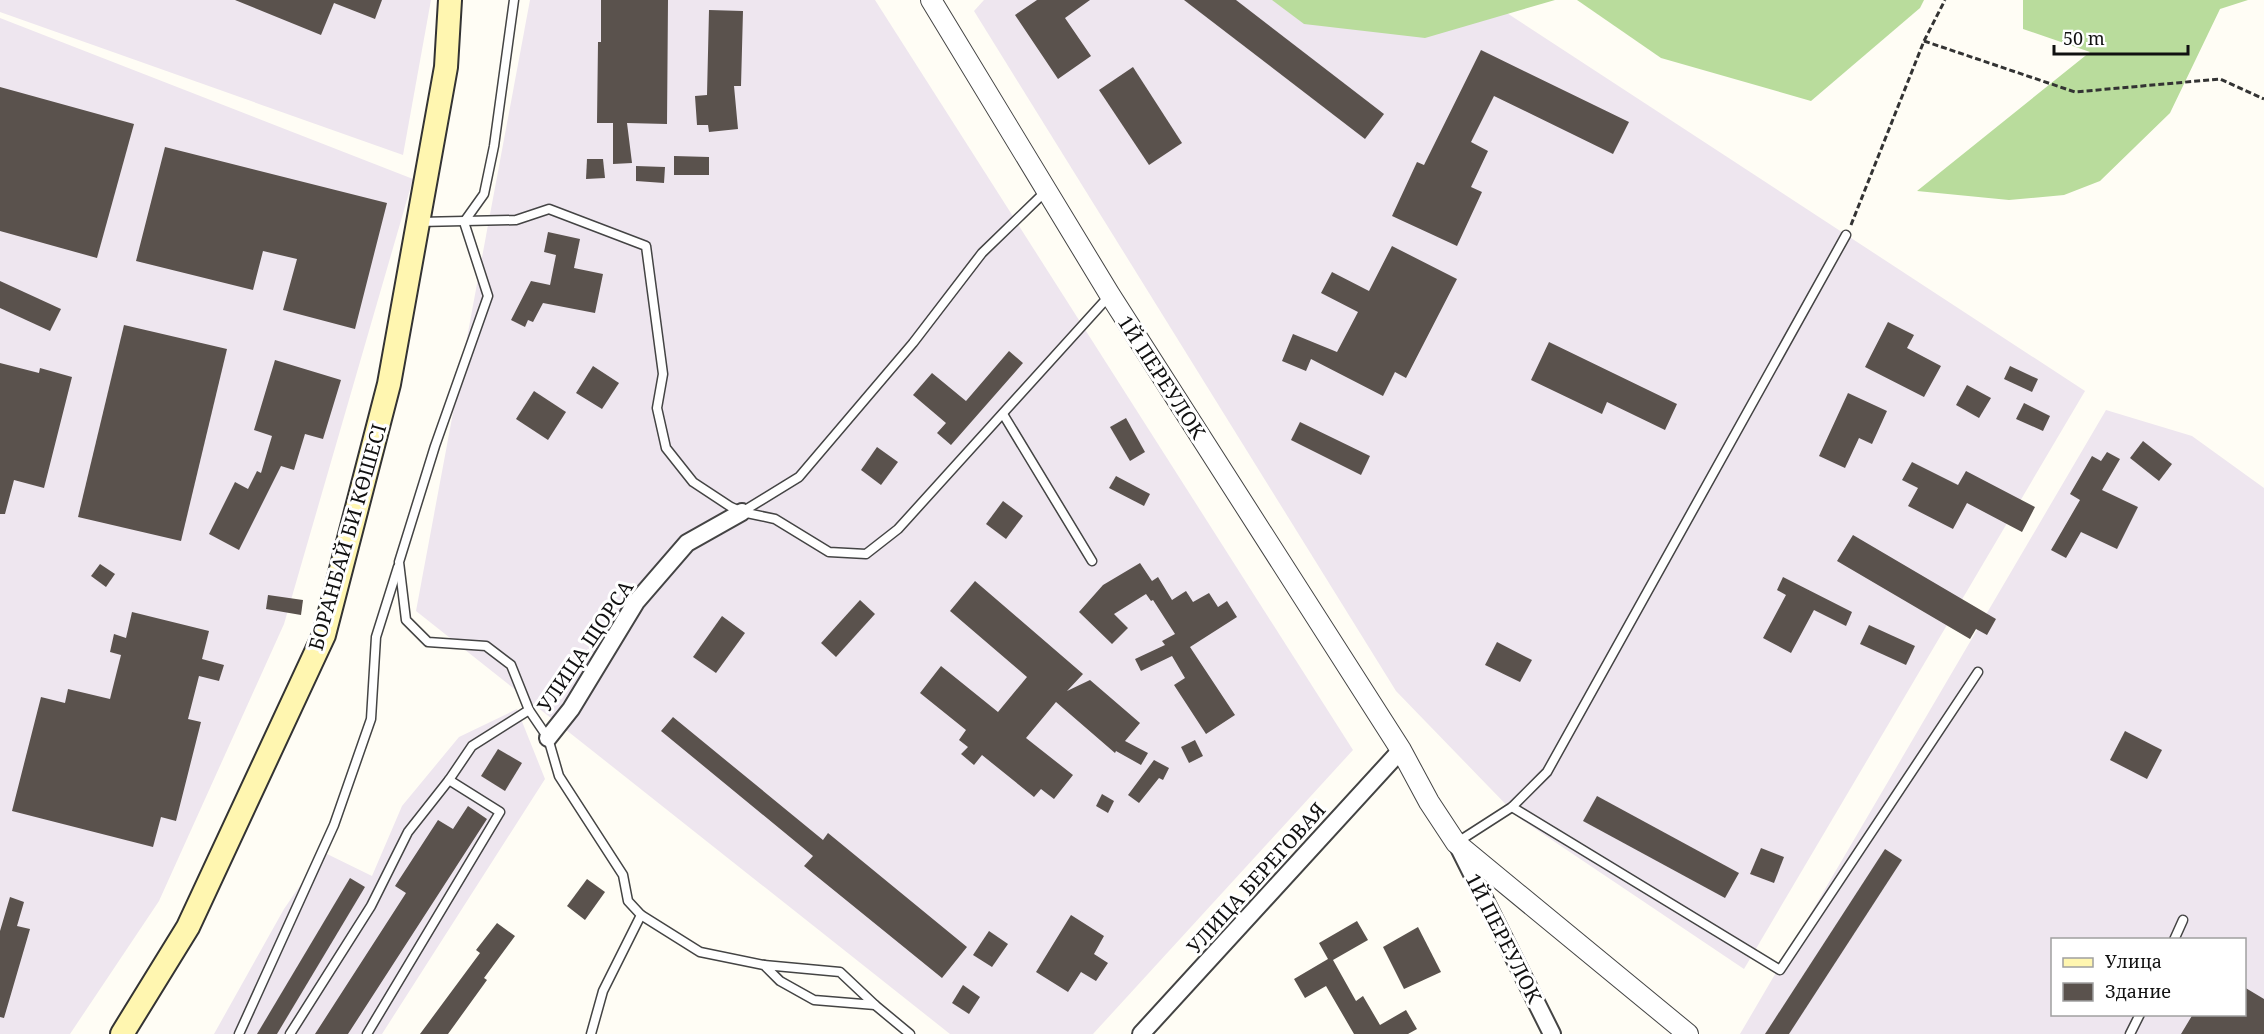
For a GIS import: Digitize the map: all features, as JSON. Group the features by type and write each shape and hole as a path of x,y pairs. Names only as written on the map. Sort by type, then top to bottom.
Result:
{"main road":[{"name":"БОРАНБАЙ БИ КӨШЕСІ","path":"122,1034 188,927 324,635 389,384 446,68 450,0"}],"street":[{"name":"1Й ПЕРЕУЛОК","path":"931,0 1110,295 1401,750 1429,802 1456,843 1552,1034"},
{"name":"УЛИЦА ЩОРСА","path":"548,738 571,709 636,602 687,543 742,512"},
{"name":"УЛИЦА БЕРЕГОВАЯ","path":"1144,1033 1401,750"},
{"name":"1Й ПЕРЕУЛОК","path":"1456,843 1688,1034"}],"lane":[{"path":"464,222 484,194 494,146 514,0"},
{"path":"742,512 799,477 913,343 982,253 1046,190"},
{"path":"418,222 516,220 549,209 646,246 663,374 657,408 666,448 693,482 742,512 775,519 829,552 866,554 898,529 1110,295"},
{"path":"239,1034 334,825 371,719 376,637 435,446 488,296 464,222"},
{"path":"1456,843 1512,807 1547,772 1846,235"},
{"path":"1003,414 1092,561"},
{"path":"399,562 406,620 428,642 486,646 511,665 529,710 548,738 558,776 623,875 628,901 641,915 700,952 764,965 840,972 910,1034"},
{"path":"1512,807 1780,970 1978,672"},
{"path":"290,1034 372,906 408,832 449,780 472,746 529,710"},
{"path":"367,1034 500,812 449,780"},
{"path":"591,1034 603,991 641,915"},
{"path":"2174,938 2183,920"},
{"path":"764,965 780,981 814,1000 875,1005"},
{"path":"2130,1034 2139,1016"}],"path":[{"path":"1846,235 1924,40 1945,0"},
{"path":"1924,40 2075,92 2220,79 2264,99"}],"shaded area":[{"path":"0,0 431,0 403,155 0,12"},
{"path":"530,0 875,0 1353,750 1093,1034 950,1034 416,611"},
{"path":"984,0 1487,0 2085,391 1744,969 1519,818 1396,691 974,11"},
{"path":"0,18 413,179 284,624 159,901 70,1034 0,1034"},
{"path":"2106,410 2192,436 2264,488 2264,1034 1740,1034"},
{"path":"517,709 545,779 382,1034 214,1034 284,909 323,852 372,876 402,806 459,737"}],"green space":[{"path":"1272,0 1555,0 1425,38 1304,24"},
{"path":"1577,0 1924,0 1920,8 1811,101 1661,58"},
{"path":"2023,0 2248,0 2220,9 2170,113 2100,181 2064,195 2009,200 1917,191 2090,52 2023,29"}],"building":[{"path":"235,0 382,0 375,19 334,3 321,35"},
{"path":"601,0 668,0 667,124 627,123 632,163 613,164 613,123 597,123"},
{"path":"1037,0 1090,0 1065,18 1091,56 1058,79 1015,15"},
{"path":"1184,0 1236,0 1384,114 1365,139"},
{"path":"709,10 743,11 741,86 734,86 738,129 709,132 708,125 697,125 695,96 707,95"},
{"path":"1481,50 1629,122 1613,154 1494,96 1471,142 1488,151 1471,187 1482,192 1457,246 1392,216 1417,162 1424,165"},
{"path":"1133,67 1182,143 1149,165 1099,90"},
{"path":"0,87 134,124 97,258 0,231"},
{"path":"165,147 387,203 355,329 283,310 297,259 263,251 253,290 136,261"},
{"path":"674,156 709,157 709,175 674,175"},
{"path":"587,159 603,159 605,178 586,179"},
{"path":"636,166 665,167 664,183 636,181"},
{"path":"548,232 580,239 574,268 603,274 595,313 543,303 533,322 528,320 525,327 511,320 531,281 550,285 556,255 544,252"},
{"path":"1392,246 1457,279 1406,378 1395,372 1383,396 1311,359 1306,371 1282,361 1293,334 1337,352 1358,312 1321,293 1332,272 1369,291"},
{"path":"0,281 61,309 50,331 0,308"},
{"path":"1888,322 1914,335 1907,348 1941,366 1924,397 1865,367"},
{"path":"124,325 227,349 181,541 78,517"},
{"path":"1549,342 1677,404 1665,430 1607,402 1602,414 1531,380"},
{"path":"1009,351 1023,363 951,445 937,433 946,423 913,395 932,373 966,401"},
{"path":"275,360 341,380 323,439 305,434 294,470 281,466 239,550 209,534 235,482 248,489 257,471 261,473 272,436 254,430"},
{"path":"0,363 39,373 40,368 72,377 44,488 14,480 5,514 0,514"},
{"path":"593,366 619,383 602,409 576,393"},
{"path":"2010,366 2038,379 2032,392 2004,379"},
{"path":"1967,385 1991,398 1979,418 1956,405"},
{"path":"534,391 566,412 548,440 516,419"},
{"path":"1848,393 1887,411 1872,444 1859,438 1845,468 1819,456"},
{"path":"2024,403 2050,416 2043,431 2016,419"},
{"path":"1126,418 1145,452 1130,461 1110,427"},
{"path":"1300,422 1370,456 1361,475 1291,440"},
{"path":"2143,441 2172,464 2159,481 2130,458"},
{"path":"877,447 898,462 881,485 861,470"},
{"path":"2107,452 2120,459 2102,490 2138,507 2117,549 2081,532 2066,558 2051,550 2080,500 2070,494 2092,456 2101,461"},
{"path":"1912,462 1958,485 1966,471 2035,507 2022,532 1967,503 1953,529 1908,506 1918,488 1902,480"},
{"path":"1116,476 1150,494 1144,506 1109,488"},
{"path":"1003,501 1023,516 1006,539 986,524"},
{"path":"1853,535 1996,619 1987,635 1976,629 1970,639 1837,561"},
{"path":"1140,563 1152,581 1158,577 1172,600 1186,591 1193,602 1209,593 1218,607 1227,601 1237,617 1190,647 1235,715 1206,734 1174,685 1185,678 1172,656 1141,671 1135,659 1165,645 1162,641 1175,634 1153,600 1151,601 1146,594 1114,614 1128,628 1112,644 1079,612 1103,585"},
{"path":"100,564 115,574 106,587 91,576"},
{"path":"1783,577 1852,612 1846,626 1814,610 1791,653 1763,638 1786,595 1777,590"},
{"path":"975,581 1083,674 1067,691 1090,680 1140,723 1125,741 1148,753 1141,765 1116,751 1115,753 1056,702 1026,738 1073,775 1054,799 1041,789 1034,797 982,755 974,765 961,754 968,747 959,740 966,730 920,693 941,666 998,712 1027,677 950,611"},
{"path":"268,595 303,600 301,615 266,609"},
{"path":"860,600 875,614 836,657 821,643"},
{"path":"132,612 209,631 202,659 224,665 219,681 199,676 188,719 201,722 176,821 161,817 153,847 12,811 41,697 65,703 68,689 110,699 121,655 110,652 114,634 126,638"},
{"path":"722,616 745,633 716,673 693,657"},
{"path":"1869,625 1915,646 1906,665 1860,644"},
{"path":"1497,642 1532,660 1520,682 1485,665"},
{"path":"673,717 823,840 828,833 967,947 942,978 804,866 813,856 661,731"},
{"path":"2125,731 2162,750 2147,779 2110,760"},
{"path":"1195,740 1203,756 1189,763 1181,747"},
{"path":"498,749 522,763 505,791 481,776"},
{"path":"1154,760 1169,768 1163,780 1159,778 1139,803 1128,795"},
{"path":"1102,794 1114,801 1108,813 1096,806"},
{"path":"1597,796 1739,873 1725,898 1583,821"},
{"path":"468,806 487,819 348,1034 315,1034 406,893 395,886 438,820 453,829"},
{"path":"1761,848 1784,857 1774,883 1750,874"},
{"path":"1885,849 1902,860 1789,1034 1765,1034"},
{"path":"350,878 365,887 277,1034 257,1034"},
{"path":"587,879 605,892 585,920 567,906"},
{"path":"10,897 24,902 17,926 30,929 4,1018 0,1017 0,931"},
{"path":"1071,915 1104,936 1094,954 1108,963 1096,981 1081,972 1068,992 1036,972"},
{"path":"1357,921 1368,940 1333,960 1356,1001 1363,996 1380,1025 1406,1010 1417,1029 1408,1034 1354,1034 1326,986 1305,998 1294,979 1328,959 1319,943"},
{"path":"497,923 515,936 484,978 487,980 448,1034 420,1034 480,953 476,950"},
{"path":"1418,927 1441,972 1404,989 1383,947"},
{"path":"989,931 1008,944 992,967 973,955"},
{"path":"963,985 980,997 969,1014 952,1003"},
{"path":"2246,988 2264,999 2264,1034 2181,1034 2192,1016 2246,1016"}]}
